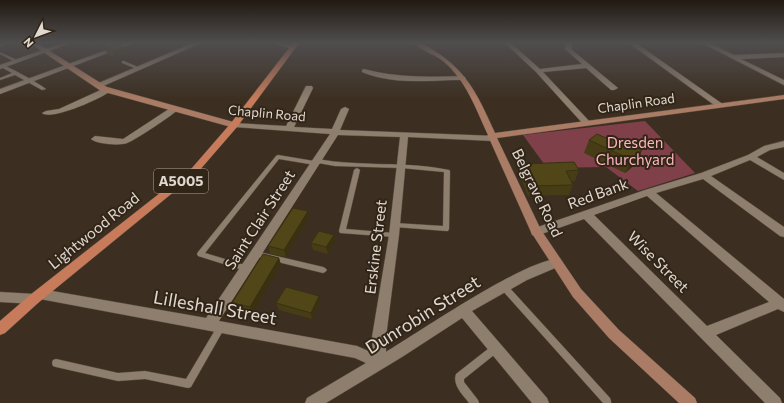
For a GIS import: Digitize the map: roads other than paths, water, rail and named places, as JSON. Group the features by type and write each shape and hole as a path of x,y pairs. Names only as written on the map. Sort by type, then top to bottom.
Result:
{"main road":[{"name":"Lightwood Road","path":"0,329 195,170 234,125 281,62"}],"street":[{"path":"1,66 14,62"},
{"name":"Chaplin Road","path":"62,62 98,86 108,90 234,125 335,132 492,137 720,105 782,98"},
{"path":"0,92 80,62"},
{"path":"98,86 153,62"},
{"name":"Belgrave Road","path":"447,62 463,78 477,102 536,232 577,293 614,334 690,403"},
{"path":"528,62 587,123"},
{"path":"582,62 614,88"},
{"path":"659,62 720,105"},
{"path":"742,62 784,83"},
{"path":"538,71 587,66"},
{"path":"364,71 368,74 442,80 463,78"},
{"path":"288,129 309,88"},
{"path":"46,113 61,111 108,90"},
{"path":"95,139 117,142 125,141 175,109"},
{"name":"Saint Clair Street","path":"215,326 246,268 335,132 345,109"},
{"name":"Erskine Street","path":"380,363 379,337 394,230 404,135"},
{"name":"Red Bank","path":"536,232 648,192 704,175 751,157 767,148 784,144"},
{"path":"751,157 784,177"},
{"path":"704,175 776,231"},
{"path":"648,192 705,235 782,305 706,333"},
{"name":"Wise Street","path":"592,212 706,333 775,403"},
{"name":"Dunrobin Street","path":"312,403 380,363 463,310 533,271 556,263"},
{"name":"Lilleshall Street","path":"0,297 38,297 215,326 357,352 380,363"},
{"path":"463,310 542,403"}],"lane":[{"path":"123,62 138,68"},
{"path":"1,66 44,89"},
{"path":"0,79 16,73"},
{"path":"246,268 200,254 278,157 324,163 401,166 447,171 446,229 342,231 357,170"},
{"path":"255,254 324,270"},
{"path":"504,287 607,401"},
{"path":"56,363 118,377 145,375 188,384 215,326"},
{"path":"475,403 460,384 459,376 496,348"}],"park label":[{"name":"Dresden Churchyard","path":"635,152"}]}
